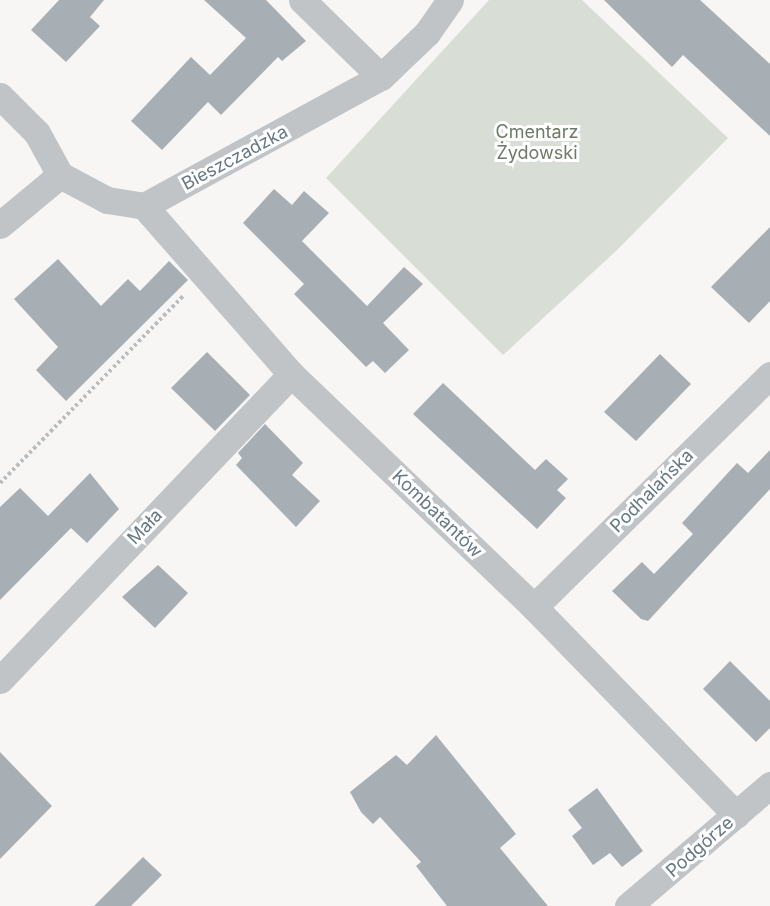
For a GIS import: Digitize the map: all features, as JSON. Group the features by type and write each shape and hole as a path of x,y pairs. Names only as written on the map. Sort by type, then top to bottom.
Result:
{"street":[{"path":"302,0 381,77"},
{"name":"Bieszczadzka","path":"144,206 381,77 427,33 450,0"},
{"path":"0,96 37,133 60,175 107,200 144,206"},
{"path":"0,225 60,175"},
{"name":"Kombatantów","path":"144,206 206,272 291,374 534,607 736,815"},
{"name":"Mała","path":"0,680 291,374"},
{"name":"Podhalańska","path":"534,607 770,375"},
{"name":"Podgórze","path":"628,906 770,785"}],"path":[{"path":"0,483 206,272"}],"green space":[{"name":"Cmentarz Żydowski","path":"489,0 582,0 728,138 617,250 503,355 326,178"}],"building":[{"path":"59,0 104,0 90,17 100,26 66,62 31,30"},
{"path":"204,0 266,0 306,41 282,61 278,57 221,115 208,102 162,150 131,121 191,57 210,75 246,38"},
{"path":"604,0 700,0 770,64 770,136 683,55 672,67"},
{"path":"274,189 292,205 304,191 329,213 302,241 367,306 404,267 423,284 383,323 409,350 385,373 373,361 366,367 294,294 304,284 243,223"},
{"path":"770,227 770,301 749,323 711,287"},
{"path":"58,259 101,306 128,279 140,291 169,261 188,280 66,401 36,370 58,347 14,299"},
{"path":"207,352 250,395 215,431 171,388"},
{"path":"660,354 691,384 636,441 604,412"},
{"path":"443,383 535,470 546,459 568,479 557,490 566,498 537,529 413,414"},
{"path":"265,424 303,463 292,475 320,501 296,527 236,465 242,458 238,453"},
{"path":"770,450 770,489 648,621 641,619 612,591 642,562 654,574 693,534 682,523 737,463 748,473"},
{"path":"90,473 119,509 87,543 71,528 0,600 0,507 20,488 48,516"},
{"path":"158,565 188,593 155,628 122,597"},
{"path":"730,661 770,701 770,728 756,742 703,689"},
{"path":"436,735 516,834 500,848 548,906 447,906 416,866 421,862 380,817 373,824 361,812 350,792 396,755 407,765"},
{"path":"0,752 52,806 0,859"},
{"path":"597,788 643,851 622,867 610,853 593,865 572,836 582,828 568,810"},
{"path":"143,857 162,875 131,906 94,906"}]}
